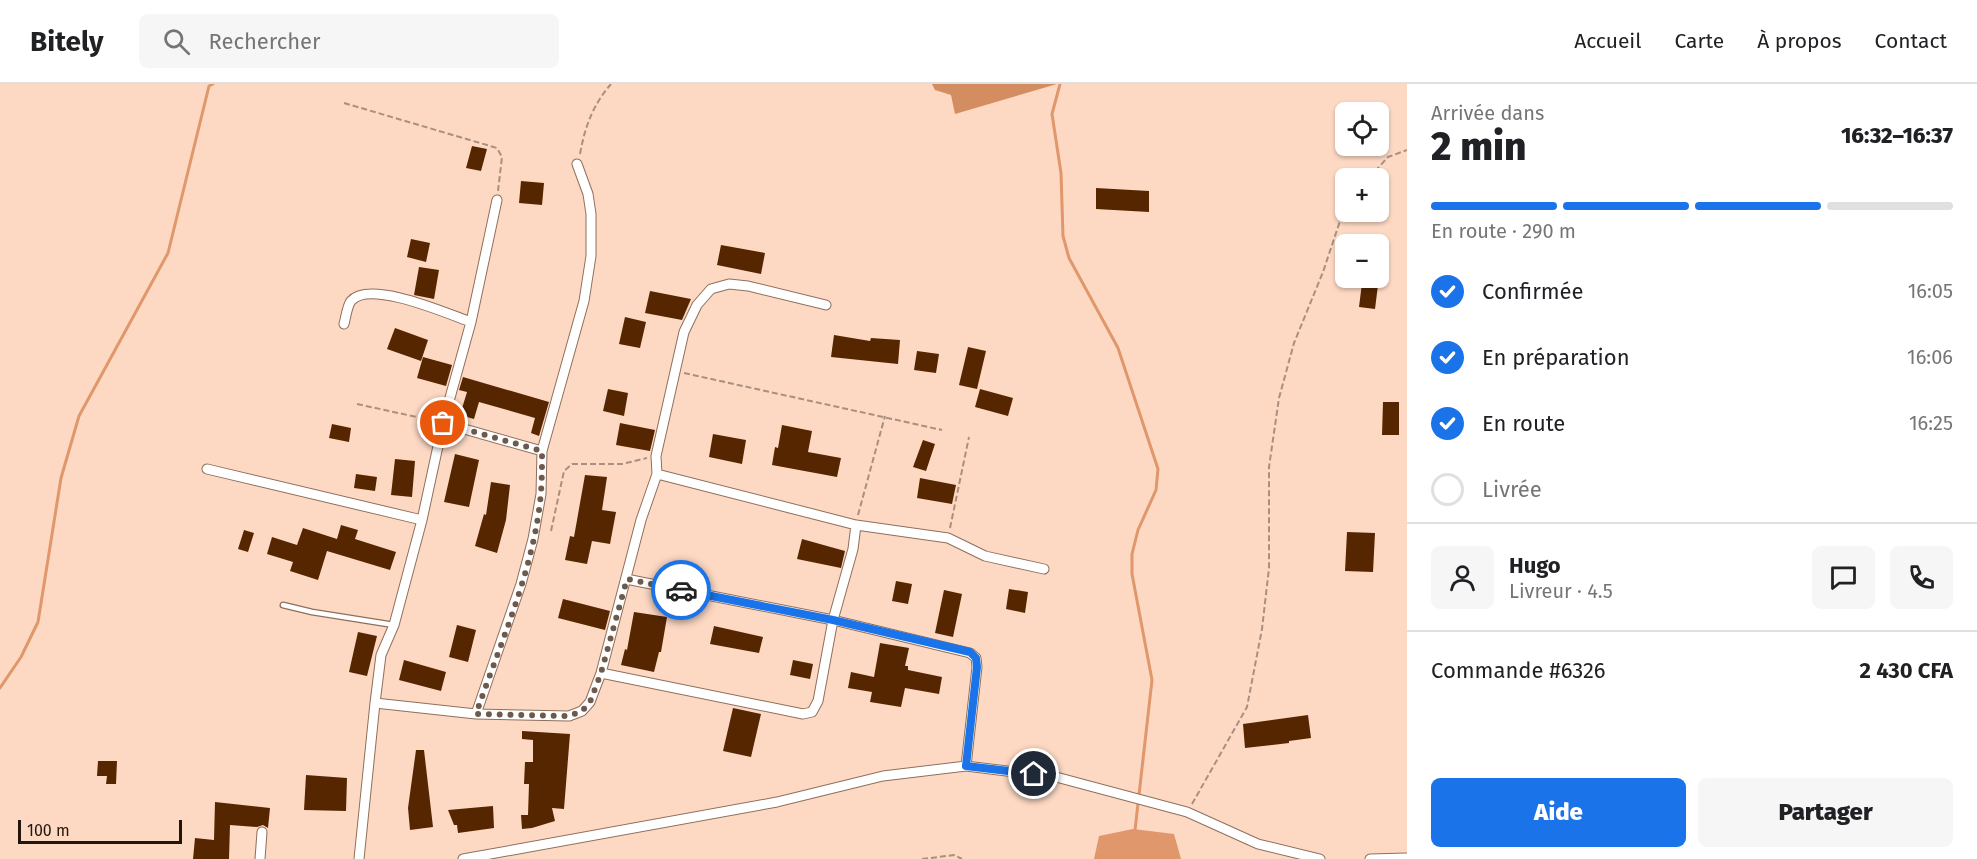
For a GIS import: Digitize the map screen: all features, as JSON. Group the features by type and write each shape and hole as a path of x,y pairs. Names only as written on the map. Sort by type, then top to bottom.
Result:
{"street":[{"path":"476,714 521,584 533,539 541,494 542,451 579,322 591,256 591,214 588,194 578,164"},
{"path":"359,859 381,655 394,625 422,520 443,423 471,322 497,201"},
{"path":"375,703 476,714 569,716 582,711 590,702 601,673 641,520 657,474 656,456 684,332 697,305 711,290 729,284 748,286 826,304"},
{"path":"344,324 350,302 359,295 372,293 416,302 471,322"},
{"path":"443,423 542,451"},
{"path":"207,469 422,520"},
{"path":"657,474 856,525 948,538 985,556 1044,569"},
{"path":"601,673 803,714 812,712 818,701 833,620 853,549 856,525"},
{"path":"627,579 833,620 970,652 976,658 977,667 966,766"},
{"path":"463,859 777,802 883,776 966,766 1056,777 1187,812 1258,844 1320,859"},
{"path":"260,859 262,832"},
{"path":"1370,859 1407,858"}],"lane":[{"path":"283,605 394,625"}],"path":[{"path":"578,164 584,133 597,100 611,84"},
{"path":"344,103 497,148 502,157 497,201"},
{"path":"1378,168 1388,157 1407,150"},
{"path":"1187,812 1247,707 1262,629 1269,568 1269,467 1279,398 1294,343 1323,272 1340,222"},
{"path":"676,371 942,430"},
{"path":"357,404 443,423"},
{"path":"856,525 885,416"},
{"path":"948,538 969,437"},
{"path":"551,531 564,471 572,464 622,464 656,456"},
{"path":"922,859 954,855 962,859"}],"shaded area":[{"path":"932,84 1057,84 955,114 951,95 935,90"},
{"path":"1133,829 1174,834 1181,859 1094,859 1099,836"}],"building":[{"path":"472,146 487,149 481,171 466,168"},
{"path":"521,181 544,183 542,205 519,203"},
{"path":"1096,188 1149,191 1149,212 1096,209"},
{"path":"411,239 430,243 426,262 407,257"},
{"path":"721,245 765,253 761,274 717,265"},
{"path":"419,267 439,270 434,299 414,295"},
{"path":"1361,288 1378,288 1375,309 1359,307"},
{"path":"650,291 691,299 682,320 645,313"},
{"path":"625,317 646,322 640,348 619,344"},
{"path":"395,328 428,340 421,361 387,349"},
{"path":"834,335 870,341 871,338 900,340 898,364 831,357"},
{"path":"968,347 986,351 977,389 959,385"},
{"path":"917,351 939,354 936,373 914,370"},
{"path":"423,357 452,365 446,386 417,378"},
{"path":"463,377 549,402 539,436 531,433 535,418 479,402 474,419 460,415 467,392 459,390"},
{"path":"608,389 628,393 624,416 603,411"},
{"path":"980,389 1013,398 1008,416 975,407"},
{"path":"1383,402 1399,402 1399,435 1382,435"},
{"path":"620,423 655,430 650,451 616,445"},
{"path":"332,424 351,428 349,442 329,438"},
{"path":"782,425 812,431 808,452 841,458 837,477 772,465"},
{"path":"713,434 746,440 742,464 709,457"},
{"path":"923,440 935,444 926,471 913,467"},
{"path":"455,454 479,460 469,507 444,502"},
{"path":"395,459 415,461 412,497 391,495"},
{"path":"356,474 377,477 375,491 354,488"},
{"path":"585,475 607,477 602,510 616,512 610,544 592,541 587,564 565,560 570,536 574,537"},
{"path":"920,478 956,485 952,504 917,498"},
{"path":"491,482 510,485 506,520 497,553 475,546 484,514 486,515"},
{"path":"341,525 358,530 355,539 396,552 390,570 327,551 318,580 290,571 293,562 267,554 272,537 297,545 303,528 337,539"},
{"path":"244,530 254,533 248,552 238,549"},
{"path":"1347,532 1375,533 1373,572 1345,571"},
{"path":"802,539 845,551 841,568 797,559"},
{"path":"896,581 912,584 908,604 892,601"},
{"path":"1009,589 1028,592 1025,613 1006,609"},
{"path":"944,590 962,594 953,637 935,633"},
{"path":"563,599 610,611 605,630 558,618"},
{"path":"634,612 667,617 661,652 659,652 654,672 621,665 625,649 627,650"},
{"path":"457,625 476,630 468,662 449,657"},
{"path":"714,626 763,637 759,653 710,644"},
{"path":"358,632 377,636 367,676 349,672"},
{"path":"880,643 909,648 905,666 908,666 908,670 942,677 939,694 905,688 901,707 870,702 872,692 848,688 851,672 874,677"},
{"path":"404,660 446,672 441,691 399,680"},
{"path":"793,660 813,664 810,679 790,675"},
{"path":"733,708 761,714 751,757 723,751"},
{"path":"1308,715 1311,738 1245,748 1243,724"},
{"path":"522,731 570,734 564,809 552,808 555,821 522,829 521,815 528,815 529,784 524,784 525,762 533,762 533,740 522,739"},
{"path":"416,750 424,750 433,827 410,830 408,808"},
{"path":"98,761 117,761 116,784 106,784 107,776 97,776"},
{"path":"306,775 347,778 346,811 304,810"},
{"path":"215,802 270,808 268,828 263,825 257,827 230,825 229,859 193,859 195,838 214,840"},
{"path":"493,806 494,828 458,833 457,825 454,825 448,810"}],"waterway":[{"path":"0,688 21,657 38,622 61,478 79,416 168,253 209,86 213,84"},
{"path":"1060,84 1052,114 1061,173 1063,236 1069,258 1118,348 1158,469 1156,490 1138,530 1132,554 1132,574 1152,680 1135,830"}],"way so far":[{"path":"443,423 542,451 541,494 533,539 521,584 476,714 569,716 582,711 590,702 601,673 627,579 681,590"}],"route":[{"path":"681,590 833,620 970,652 976,658 977,667 966,766 1034,774"}]}
